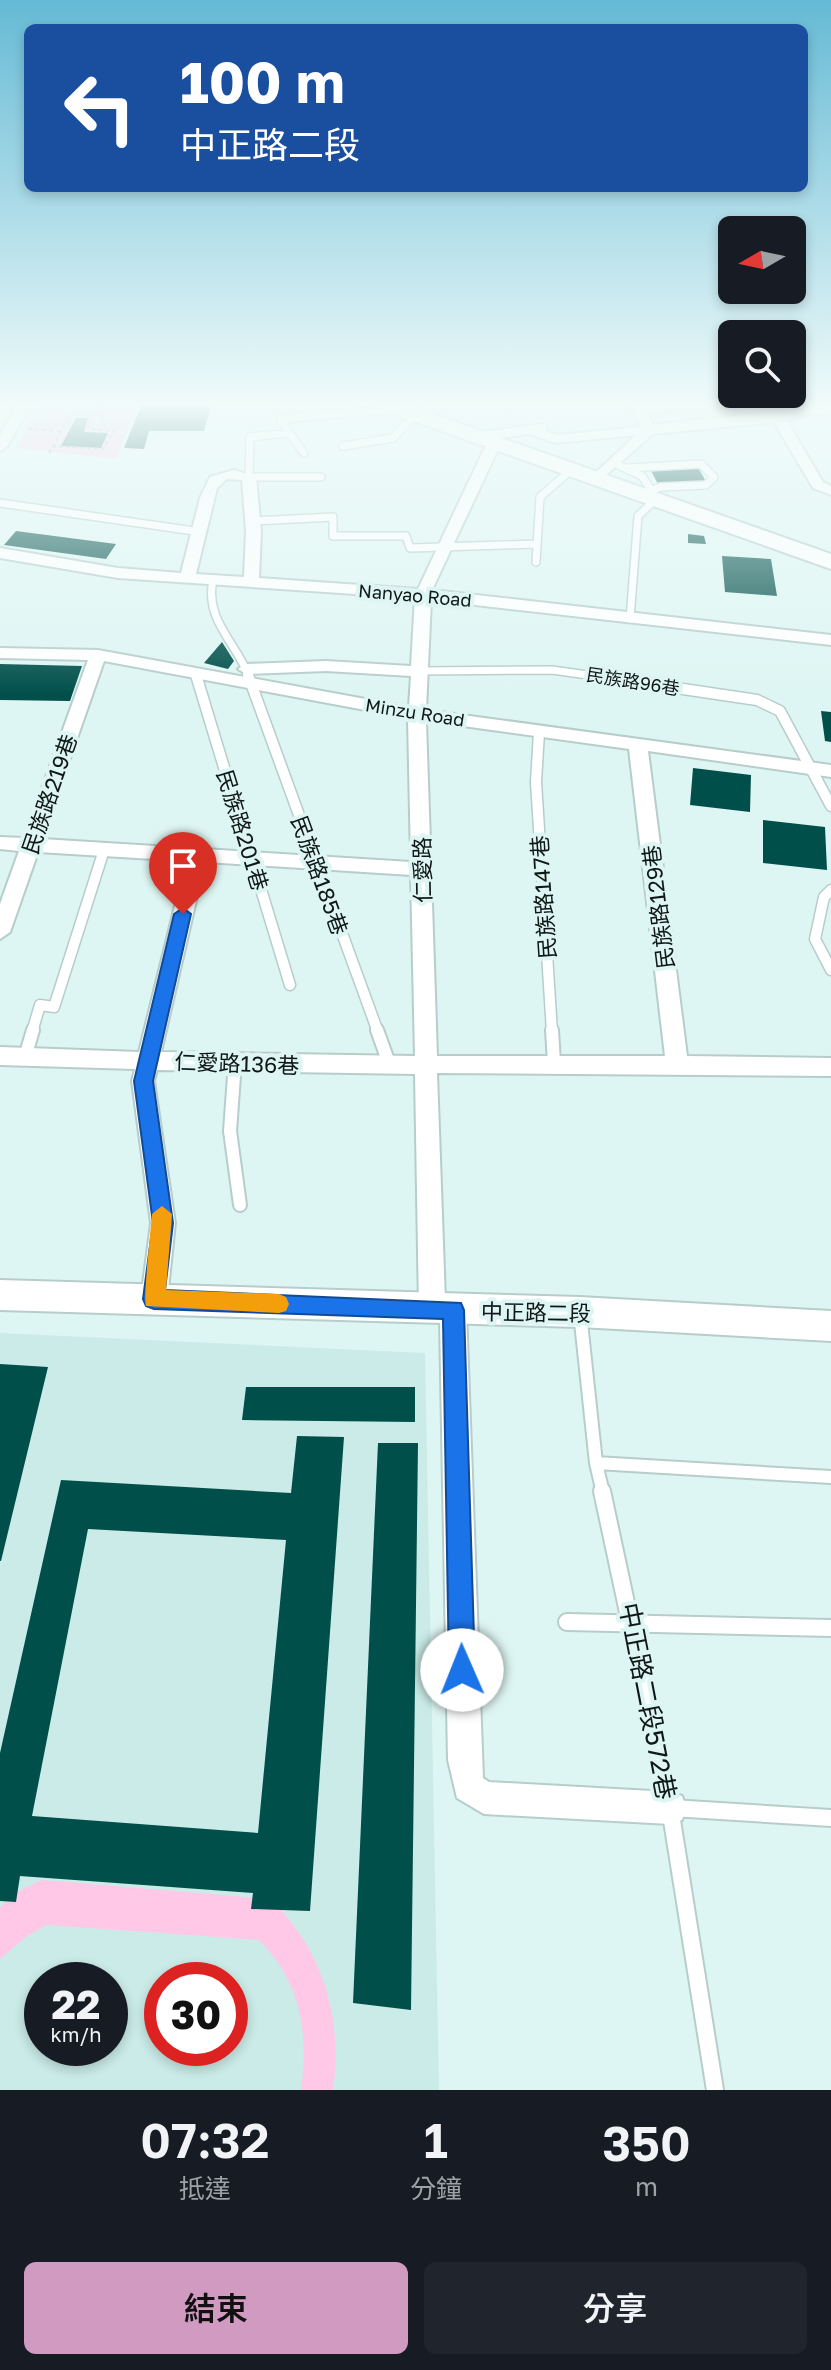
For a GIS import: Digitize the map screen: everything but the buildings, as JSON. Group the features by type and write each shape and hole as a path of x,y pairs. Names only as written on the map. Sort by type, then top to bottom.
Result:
{"main road":[{"path":"661,501 831,562"}],"street":[{"path":"187,577 207,501"},
{"path":"251,501 256,551 251,584"},
{"name":"仁愛路","path":"456,501 445,546 423,594 417,714 425,1064 443,1310 464,1760 468,1787 484,1798 670,1808"},
{"name":"Nanyao Road","path":"0,553 118,573 423,594 831,640"},
{"name":"Minzu Road","path":"0,653 98,655 196,674 249,676 417,714 831,771"},
{"name":"民族路219巷","path":"0,932 98,655"},
{"path":"249,676 326,666 418,671"},
{"name":"民族路129巷","path":"638,746 677,1067"},
{"path":"0,843 422,869"},
{"path":"154,1299 163,1223 156,1156 143,1081 197,856"},
{"name":"仁愛路136巷","path":"0,1056 390,1066 554,1063 831,1067"},
{"name":"中正路二段","path":"0,1295 580,1312 831,1326"}],"lane":[{"path":"536,562 540,501"},
{"path":"630,619 638,516 646,501"},
{"path":"0,503 201,532"},
{"path":"253,521 333,517 333,536 395,533 406,536 410,548 536,544"},
{"name":"民族路185巷","path":"213,580 211,604 219,625 249,676 314,863 390,1066"},
{"name":"民族路96巷","path":"418,671 552,670 757,700 780,711 831,806"},
{"name":"民族路201巷","path":"196,674 290,985"},
{"name":"民族路147巷","path":"539,732 536,782 554,1063"},
{"path":"25,1057 40,1005 54,1007 104,850"},
{"path":"831,890 824,897 815,939 831,970"},
{"path":"235,1062 230,1131 240,1205"},
{"name":"中正路二段572巷","path":"580,1312 596,1463 633,1621 670,1808 715,2090"},
{"path":"596,1463 831,1477"},
{"path":"567,1622 633,1621 831,1628"},
{"path":"670,1808 831,1818"}],"shaded area":[{"path":"0,1333 425,1353 439,2090 0,2090"},
{"path":"42,1880 270,1899 304,1940 325,1986 335,2037 333,2090 301,2090 304,2048 299,2009 284,1973 259,1940 47,1925 27,1936 0,1959 0,1907 19,1891"}],"slow traffic":[{"path":"162,1214 160,1270 154,1299 279,1304"}],"route":[{"path":"183,914 143,1081 156,1156 163,1223 160,1270 154,1299 453,1310 462,1670"}]}
